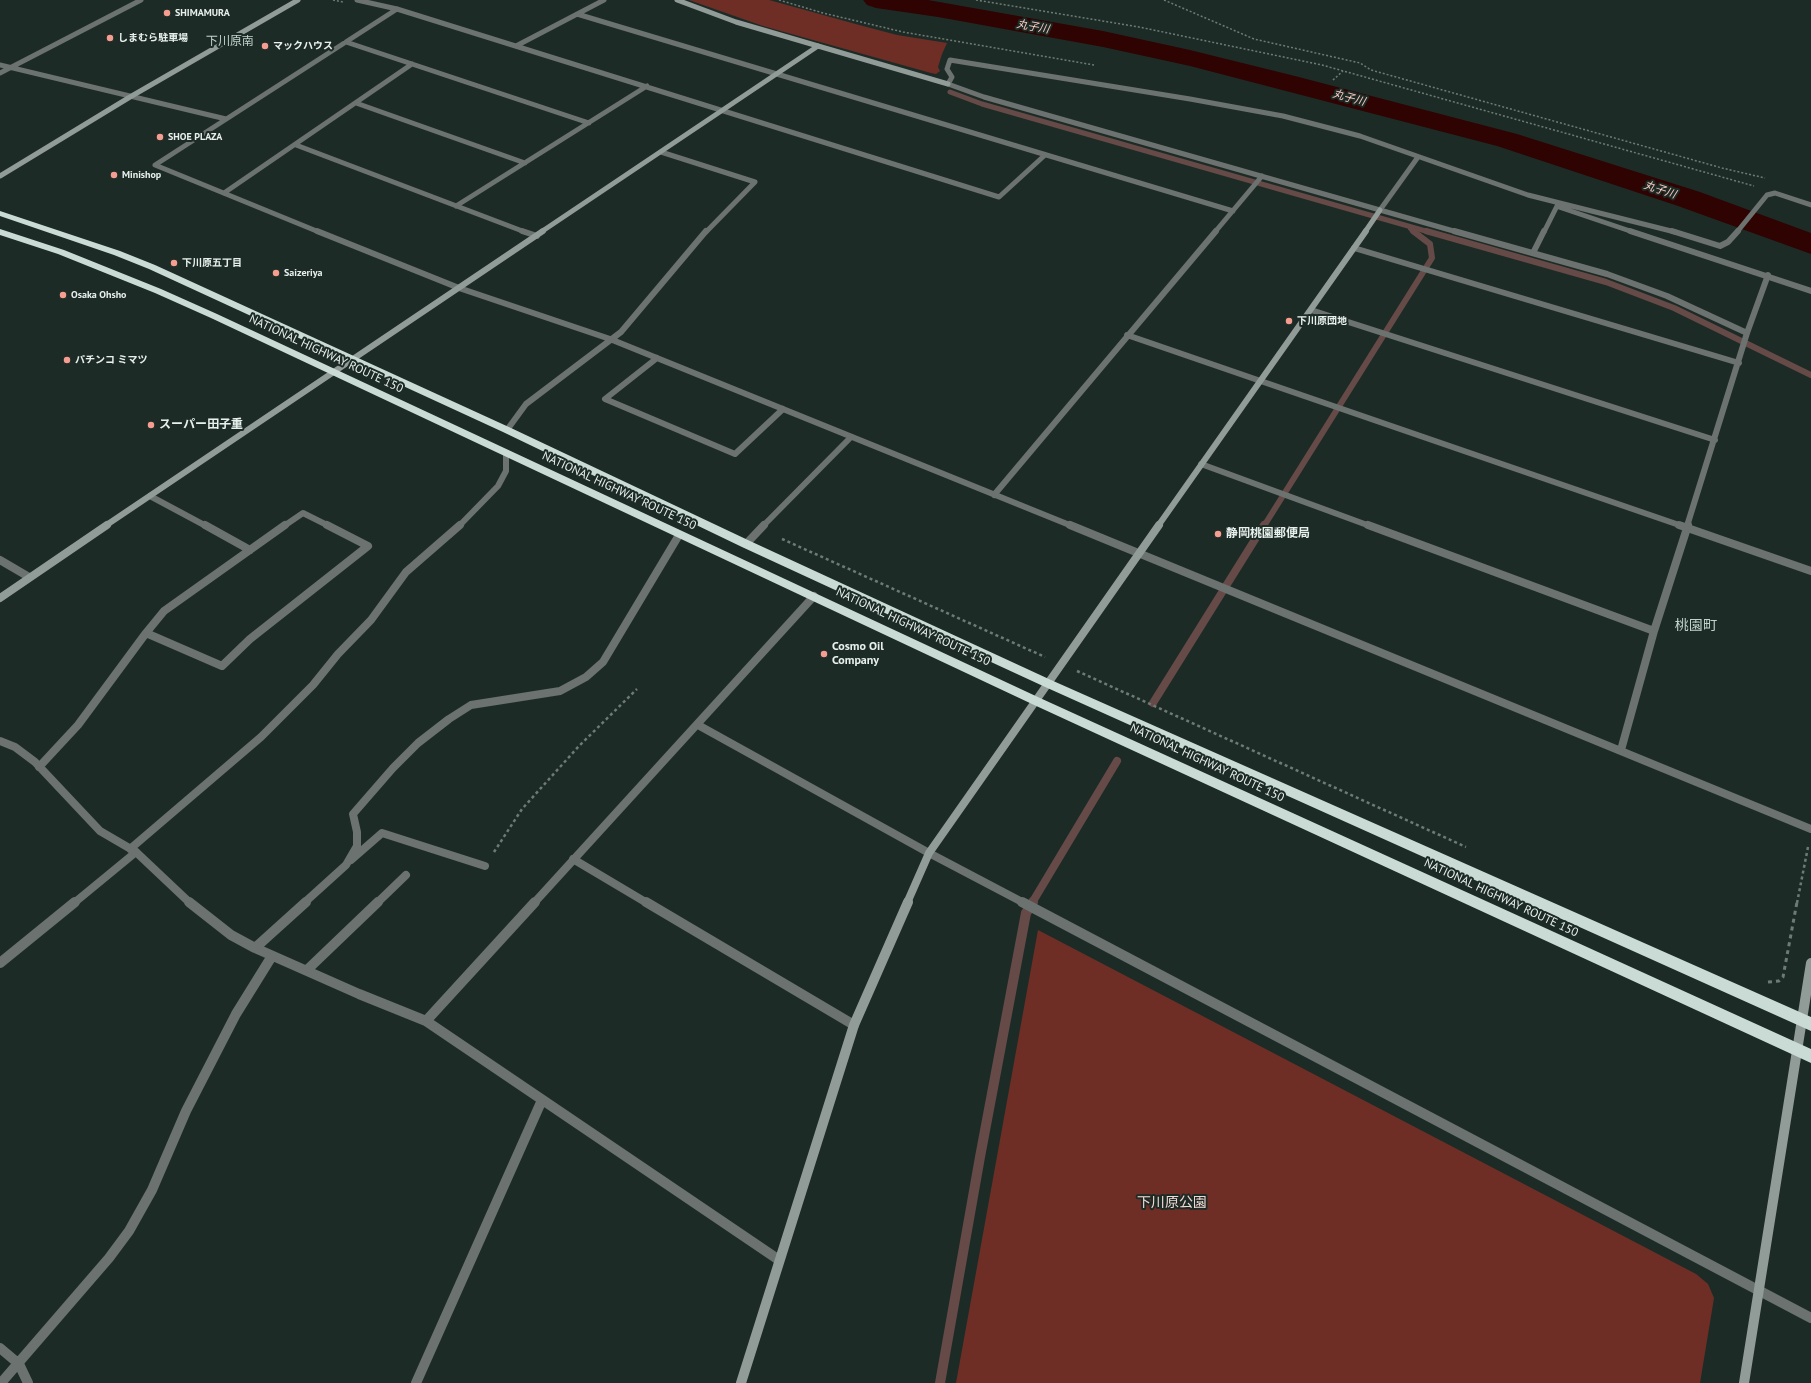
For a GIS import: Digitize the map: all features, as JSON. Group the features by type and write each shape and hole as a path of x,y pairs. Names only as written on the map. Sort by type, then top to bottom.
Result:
{"highway":[{"name":"NATIONAL HIGHWAY ROUTE 150","path":"0,213 152,267 507,430 746,544 1047,683 1806,1022"},
{"name":"NATIONAL HIGHWAY ROUTE 150","path":"0,232 61,252 158,291 679,535 814,596 1036,701 1811,1056"}],"street":[{"path":"0,73 141,0"},
{"path":"0,176 130,97 298,0"},
{"path":"357,0 397,9 999,197 1045,155"},
{"path":"516,46 604,0"},
{"path":"677,0 736,22 948,84 984,97 1607,274 1643,287 1747,333"},
{"path":"397,9 155,165 459,288 610,339 1621,750 1811,829"},
{"path":"576,14 1233,211"},
{"path":"346,42 588,123"},
{"path":"0,598 332,372 537,236 818,46"},
{"path":"948,84 952,77 947,69 950,60 1190,99 1283,116 1360,136 1557,206 1768,275 1811,291"},
{"path":"224,193 412,64"},
{"path":"0,65 226,119"},
{"path":"456,206 647,86"},
{"path":"356,103 525,163"},
{"path":"296,145 537,236"},
{"path":"507,430 526,404 621,332 706,231 755,182 661,152"},
{"path":"742,1383 779,1260 854,1025 929,853 1138,553 1418,157"},
{"path":"994,495 1262,176"},
{"path":"1528,196 1654,225 1720,246 1728,242 1767,195 1776,193 1811,205"},
{"path":"1533,253 1557,206"},
{"path":"1354,248 1739,362"},
{"path":"1621,750 1654,632 1686,528 1715,440 1747,333 1768,275"},
{"path":"1311,310 1715,440"},
{"path":"1127,335 1259,382 1811,571"},
{"path":"656,358 605,399 735,454 783,409"},
{"path":"746,544 851,437"},
{"path":"0,963 133,850 261,737 308,690 338,654 371,620 406,572 445,540 498,486 506,471 506,454"},
{"path":"1201,464 1654,632"},
{"path":"150,496 250,550"},
{"path":"39,767 78,725 146,633 164,611 303,513 368,546 250,638 222,666 146,633"},
{"path":"346,865 357,846 357,832 353,814 393,768 418,743 470,705 560,692 586,677 603,662 679,535"},
{"path":"0,560 29,577"},
{"path":"426,1021 573,859 698,725 814,596"},
{"path":"698,725 929,853 1811,1318"},
{"path":"0,741 15,747 39,767 100,831 133,850 196,909 231,935 272,956 426,1021 779,1260"},
{"path":"255,948 382,834 485,866"},
{"path":"573,859 854,1025"},
{"path":"307,970 406,875"},
{"path":"1,1383 110,1258 129,1231 152,1190 186,1111 236,1014 272,956"},
{"path":"1744,1383 1797,1049 1806,1022 1811,963"},
{"path":"416,1383 542,1100"},
{"path":"0,1348 19,1364 28,1383"}],"path":[{"path":"976,0 1162,31 1343,70 1718,175 1776,193"},
{"path":"1164,0 1254,39 1360,63 1371,70 1378,72 1722,168 1769,179"},
{"path":"1333,80 1343,70"},
{"path":"761,529 1473,850"},
{"path":"485,866 522,810 579,746 637,689"},
{"path":"1762,980 1769,983 1779,981 1783,977 1808,846"}],"green space":[{"path":"689,0 769,0 897,35 947,43 938,67 940,71 936,74 763,26"},
{"name":"下川原公園","path":"1038,930 1696,1274 1708,1284 1714,1298 1700,1383 956,1383"}],"waterway":[{"name":"丸子川","path":"876,0 938,9 1103,39 1190,58 1295,84 1507,140 1689,199 1811,244"},
{"path":"950,92 982,104 1429,232"},
{"path":"1410,228 1413,231"},
{"path":"1264,526 1432,258 1430,244 1413,231"},
{"path":"1426,231 1606,282 1674,308 1811,375"},
{"path":"1153,703 1264,525"},
{"path":"1032,903 1117,761"},
{"path":"940,1383 980,1157 1026,913 1033,902"}],"place":[{"name":"SHIMAMURA","path":"167,13"},
{"name":"しまむら駐車場","path":"110,38"},
{"name":"マックハウス","path":"265,46"},
{"name":"SHOE PLAZA","path":"160,137"},
{"name":"Minishop","path":"114,175"},
{"name":"下川原五丁目","path":"174,263"},
{"name":"Saizeriya","path":"276,273"},
{"name":"Osaka Ohsho","path":"63,295"},
{"name":"下川原団地","path":"1289,321"},
{"name":"パチンコ ミマツ","path":"67,360"},
{"name":"スーパー田子重","path":"151,425"},
{"name":"静岡桃園郵便局","path":"1218,534"},
{"name":"Cosmo Oil Company","path":"824,654"}],"district":[{"name":"下川原南","path":"230,42"},
{"name":"桃園町","path":"1696,626"}]}
